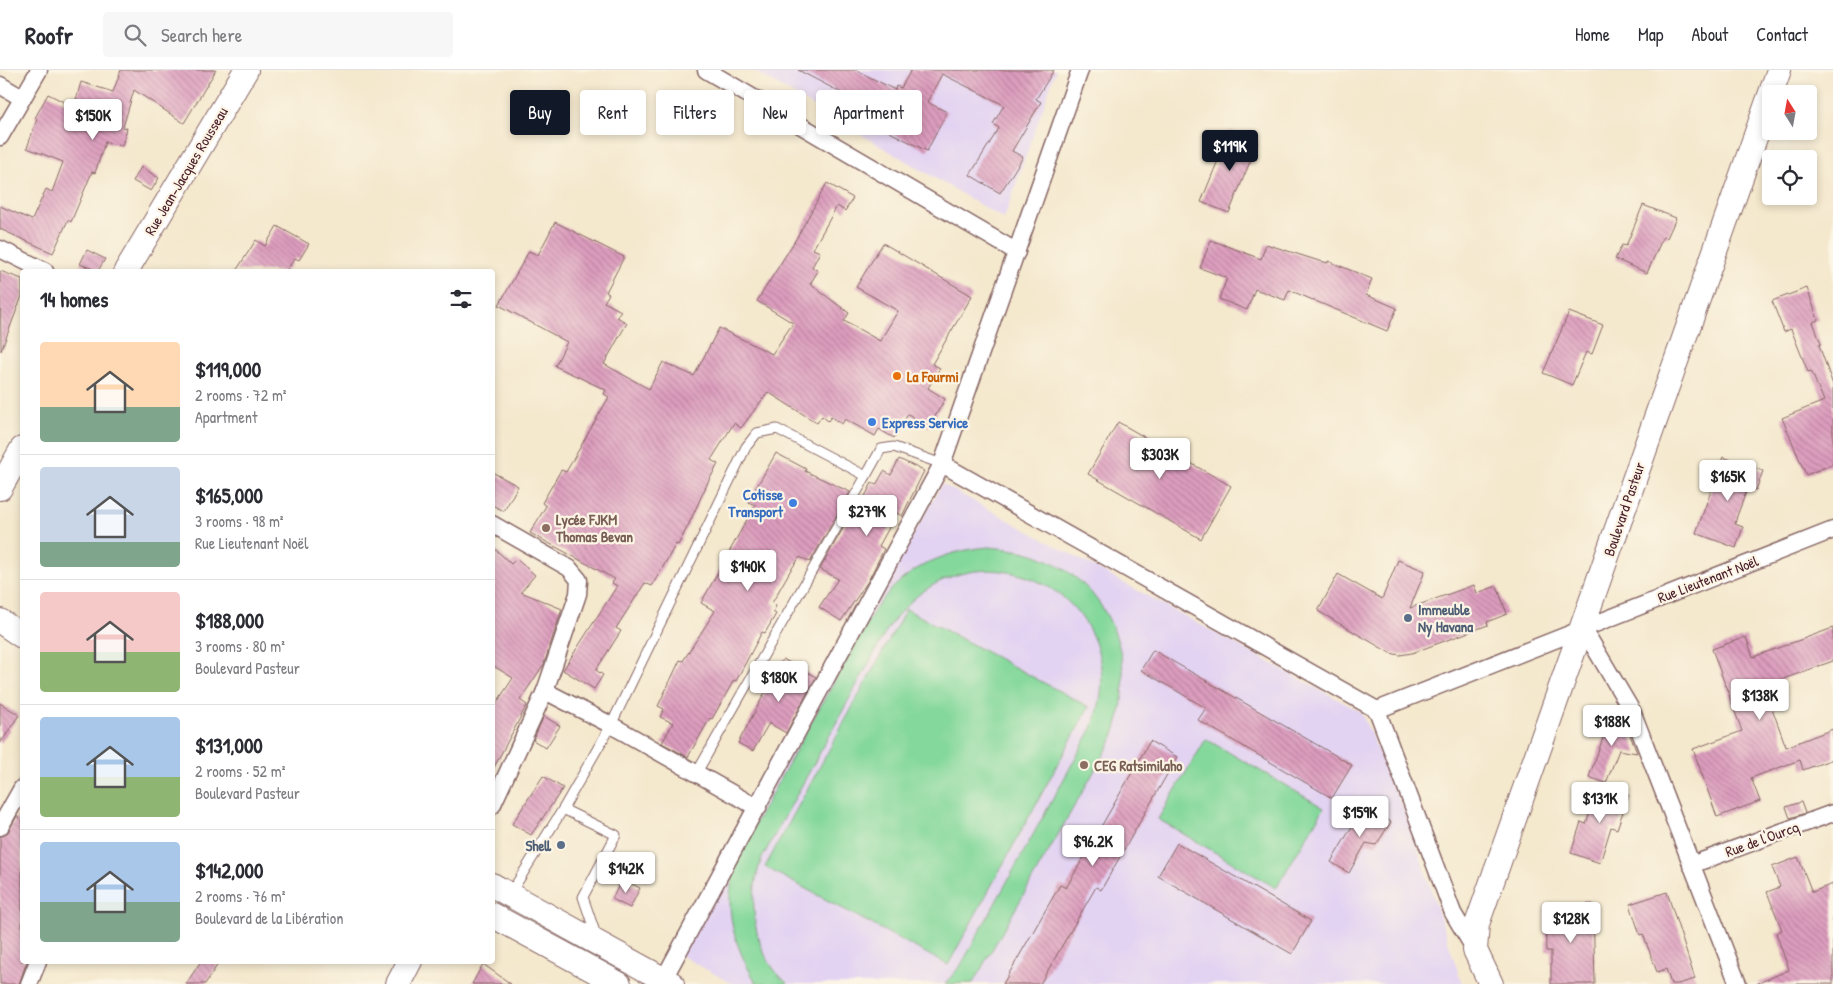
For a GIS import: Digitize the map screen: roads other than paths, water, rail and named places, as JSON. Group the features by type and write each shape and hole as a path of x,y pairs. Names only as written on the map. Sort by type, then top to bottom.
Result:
{"main road":[{"name":"Rue Jean-Jacques Rousseau","path":"127,269 246,70"},
{"name":"Boulevard Pasteur","path":"1475,950 1477,924 1779,70"},
{"path":"0,488 20,453"},
{"path":"0,621 20,635"},
{"path":"501,890 599,942 666,982"},
{"path":"495,917 619,984"},
{"path":"1475,950 1491,984"},
{"path":"398,984 408,964"}],"street":[{"path":"0,137 39,70"},
{"path":"706,70 1017,252"},
{"path":"666,982 942,464 1080,70"},
{"path":"0,85 22,98"},
{"path":"0,249 41,269"},
{"path":"942,464 1376,710 1453,913 1475,950"},
{"path":"495,526 569,568 579,580 578,594 545,691 495,799"},
{"name":"Rue Lieutenant Noël","path":"1376,710 1833,530"},
{"path":"1583,628 1632,711 1738,984"},
{"path":"545,691 610,724 758,808"},
{"path":"0,827 20,792"},
{"name":"Rue de l'Ourcq","path":"1691,865 1833,813"},
{"path":"29,984 37,964"}],"lane":[{"path":"501,890 563,809 610,724 746,447 757,433 777,429 866,476"},
{"path":"696,774 881,450 894,447 942,464"},
{"path":"563,809 616,835 583,897 599,942"}],"place":[{"name":"La Fourmi","path":"897,376"},
{"name":"Express Service","path":"872,422"},
{"name":"Cotisse Transport","path":"793,503"},
{"name":"Lycée FJKM Thomas Bevan","path":"546,528"},
{"name":"Immeuble Ny Havana","path":"1408,618"},
{"name":"CEG Ratsimilaho","path":"1084,765"},
{"name":"Shell","path":"561,845"}]}
